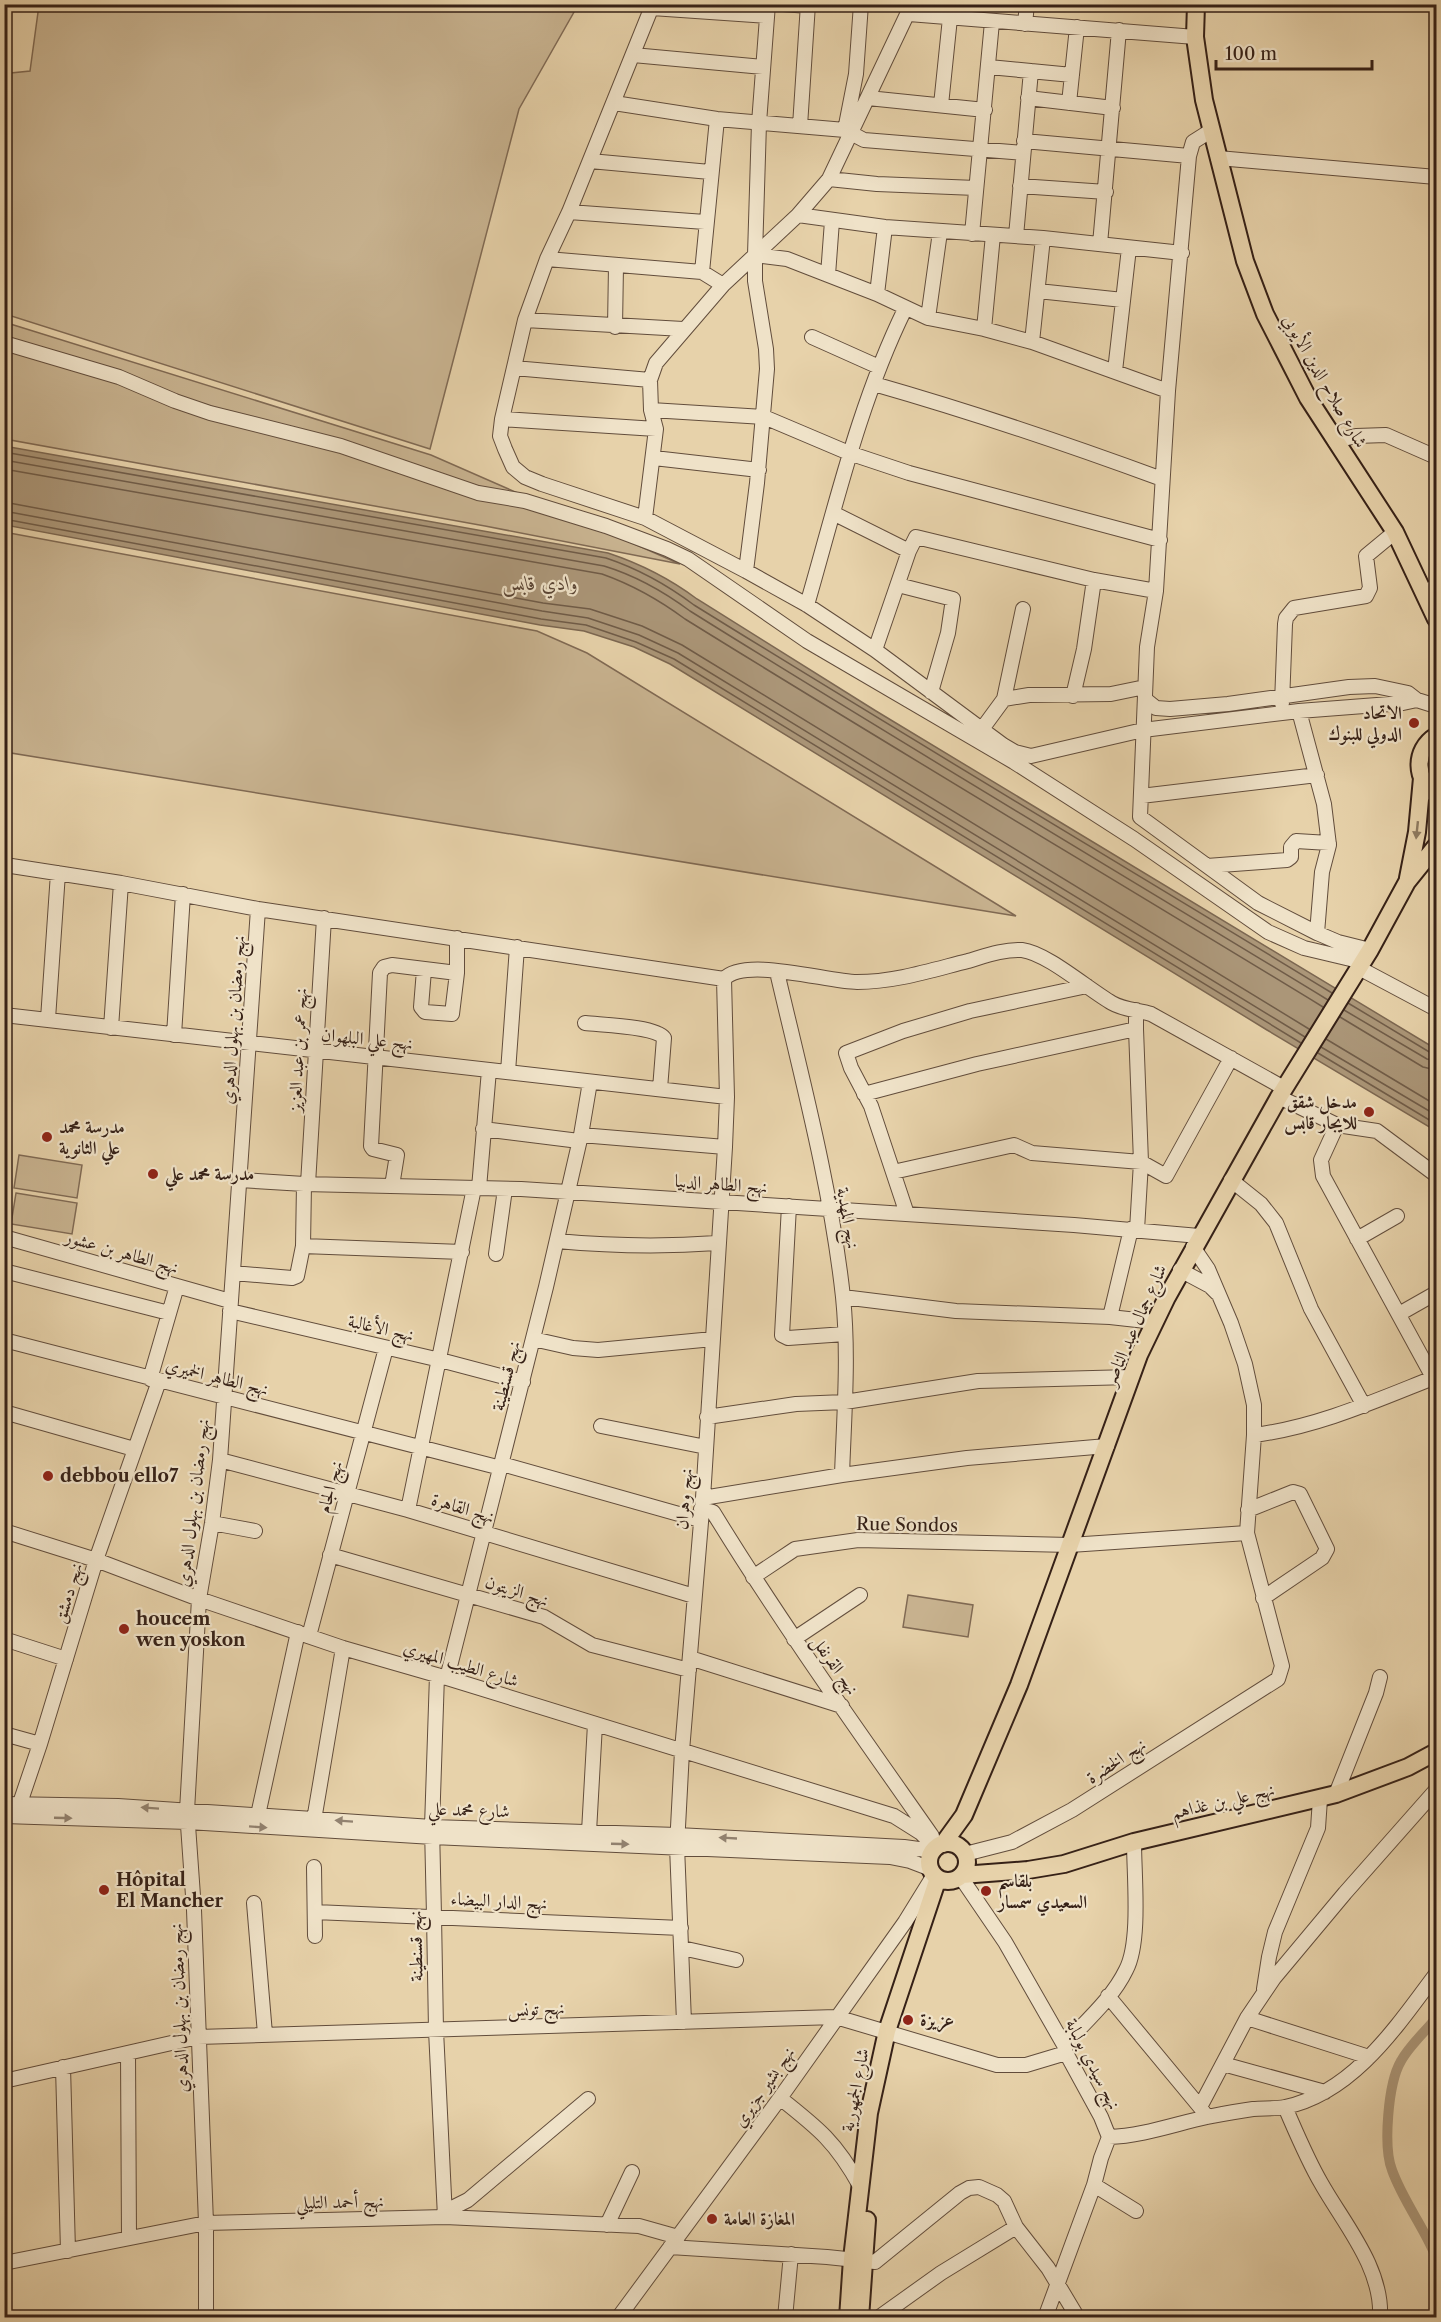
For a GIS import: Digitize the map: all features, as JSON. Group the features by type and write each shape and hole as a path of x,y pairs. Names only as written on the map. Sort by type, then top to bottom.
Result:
{"main road":[{"name":"شارع صلاح الدين الأيوبي","path":"1196,4 1195,37 1202,88 1245,261 1265,314 1291,368 1335,441 1395,532 1437,619"},
{"path":"1407,882 1417,832 1422,778 1419,762 1432,739 1437,722"},
{"path":"1422,778 1427,787 1437,795"},
{"path":"1407,882 1437,846"},
{"name":"شارع جمال عبد الناصر","path":"938,1847 964,1815 1018,1685 1131,1377 1180,1270 1285,1087 1361,965 1407,882"},
{"name":"نهج علي بن غذاهم","path":"946,1876 1036,1869 1064,1864 1134,1842 1328,1797 1408,1767 1437,1752"},
{"name":"شارع جمال عبد الناصر","path":"964,1815 965,1854"},
{"path":"954,1844 965,1854 967,1864 946,1876 929,1863 938,1847 954,1844"},
{"name":"نهج علي بن غذاهم","path":"965,1854 1012,1870"},
{"name":"شارع الجمهورية","path":"861,2317 858,2260 860,2186 869,2113 891,2032 946,1876"},
{"name":"شارع الجمهورية","path":"848,2318 867,2212 879,2107 891,2032"}],"street":[{"path":"783,4 808,5 800,126"},
{"path":"849,132 861,4"},
{"path":"1025,24 1027,4"},
{"path":"746,571 759,470 767,361 758,301 755,255 759,123 768,10 652,6 525,320 502,419 501,436 513,467 525,477 542,484 645,518 807,605 875,650 1015,752 1031,756 1143,730 1299,711 1417,700"},
{"path":"645,518 656,429 651,410 650,380 656,363 723,285 798,215 829,179 849,132 868,98 910,9 950,18 1195,37"},
{"path":"941,105 950,18"},
{"path":"972,234 992,22"},
{"path":"1069,103 1077,27"},
{"path":"1100,244 1119,30"},
{"path":"633,55 763,67"},
{"path":"989,67 1072,75"},
{"path":"1016,236 1030,71"},
{"path":"868,98 985,110"},
{"path":"1028,98 1113,108"},
{"path":"614,103 717,119 849,132 864,140 981,150 1024,147 1110,149 1189,156"},
{"path":"702,272 705,222 717,119"},
{"path":"1212,130 1193,142 1189,156 1168,391 1156,591 1147,647 1140,813 1142,820 1271,912 1338,942 1361,965"},
{"path":"1218,158 1437,177"},
{"path":"590,161 710,172"},
{"path":"829,179 877,184 976,188"},
{"path":"1020,186 1106,192"},
{"path":"569,212 705,222"},
{"path":"798,215 885,227 1042,238 1182,253"},
{"path":"828,275 832,221"},
{"path":"877,294 885,227"},
{"path":"928,318 940,232"},
{"path":"984,329 993,235"},
{"path":"1032,342 1042,238"},
{"path":"1115,371 1129,248"},
{"path":"755,255 787,259 877,294 928,318 984,329 1032,342 1168,391"},
{"path":"548,260 702,272 723,285"},
{"path":"615,327 616,267"},
{"path":"1038,291 1123,300"},
{"path":"807,605 849,453 879,367 905,309"},
{"path":"525,320 615,327 683,329"},
{"path":"812,337 879,367"},
{"path":"4,343 119,377 210,413 341,446 478,493 535,504 606,526 668,549 698,566 807,641 1014,762 1134,839 1268,932 1292,945 1361,965 1437,1009"},
{"path":"514,368 650,380"},
{"path":"874,384 948,405 1162,479"},
{"path":"651,410 764,417 849,453 921,476 1160,540"},
{"path":"502,419 656,429"},
{"path":"1335,441 1356,436 1386,435 1437,457"},
{"path":"654,458 759,470"},
{"path":"833,513 909,551"},
{"path":"1284,714 1281,696 1285,624 1289,613 1294,608 1366,596 1370,588 1366,556 1395,532"},
{"path":"875,650 909,551 916,537 1094,580 1156,591"},
{"path":"1072,696 1084,650 1094,580"},
{"path":"1426,597 1437,584"},
{"path":"898,585 953,598 948,633 932,692"},
{"path":"982,729 1004,699 1023,609"},
{"path":"1145,694 1156,708 1170,709 1228,704 1349,687 1375,686 1408,693 1417,700 1437,706"},
{"path":"1004,699 1029,695 1145,694"},
{"path":"1299,711 1324,804 1329,843 1322,872 1317,933"},
{"path":"1141,796 1317,775"},
{"path":"1207,866 1287,860 1291,857 1291,847 1296,841 1329,843"},
{"path":"5,865 121,883 258,909 724,979 728,974 739,971 819,975 847,981 871,981 903,977 990,955 1021,950 1039,957 1111,1002 1151,1014 1285,1087 1337,1125 1377,1131 1437,1175"},
{"path":"48,1019 58,873"},
{"path":"111,1028 121,883"},
{"path":"174,1035 183,894"},
{"name":"نهج رمضان بن بهلول الدهري","path":"206,2318 206,2223 194,1910 187,1816 199,1599 220,1460 258,909"},
{"name":"نهج عمر بن عبد العزيز","path":"233,1273 295,1278 298,1274 303,1246 324,918"},
{"path":"424,970 421,1007 425,1012 452,1014 458,938"},
{"path":"508,1072 517,948"},
{"path":"392,1186 397,1155 373,1149 371,1146 381,970 392,965 457,973"},
{"name":"نهج المهدية","path":"777,972 830,1209 843,1297 845,1334 843,1475"},
{"name":"نهج وهران","path":"684,2022 677,1841 725,1147 727,1097 724,979"},
{"path":"907,1214 871,1106 845,1056 847,1052 903,1031 970,1011 1087,986"},
{"path":"1110,1317 1134,1230 1141,1162 1136,1010"},
{"name":"نهج علي البلهوان","path":"4,1015 727,1097"},
{"path":"585,1023 632,1028 662,1035 664,1038 660,1089"},
{"path":"864,1094 978,1064 1136,1029"},
{"path":"893,1172 1014,1145 1032,1153 1141,1162 1166,1176 1231,1058"},
{"path":"408,1510 476,1188 489,1070"},
{"name":"نهج قسنطينة","path":"445,2214 436,2030 433,1832 442,1676 468,1594 523,1382 568,1192 590,1082"},
{"path":"1254,1435 1286,1431 1435,1381 1323,1176 1321,1168 1324,1154 1337,1125"},
{"path":"483,1129 725,1147"},
{"name":"نهج الطاهر الدبيا","path":"240,1180 505,1189 789,1206 1134,1230 1196,1242"},
{"path":"1232,1180 1261,1204 1276,1223 1311,1309 1364,1406"},
{"path":"496,1254 505,1189"},
{"path":"789,1206 782,1335 788,1338 845,1334"},
{"path":"1357,1239 1397,1216"},
{"name":"نهج الطاهر بن عشور","path":"4,1237 177,1286 230,1306"},
{"path":"557,1241 607,1246 651,1247 717,1243"},
{"path":"1196,1242 1221,1296 1245,1364 1254,1405 1254,1435 1246,1533 1263,1598 1322,1558 1327,1549 1304,1501 1297,1492 1283,1495 1248,1510"},
{"path":"303,1246 462,1252"},
{"path":"1180,1270 1210,1286 1221,1296"},
{"path":"4,1271 169,1313"},
{"name":"نهج دمشق","path":"13,1812 40,1744 96,1560 134,1449 155,1380 177,1286"},
{"path":"1399,1314 1437,1293"},
{"path":"843,1297 956,1311 1110,1317 1155,1322"},
{"name":"نهج الأغالبة","path":"230,1306 523,1382"},
{"path":"533,1339 573,1348 598,1350 712,1339"},
{"name":"نهج الطاهر الخميري","path":"4,1340 422,1447 701,1509"},
{"name":"نهج الجام","path":"258,1815 303,1634 330,1555 386,1348"},
{"path":"707,1417 796,1404 845,1402 978,1381 1131,1377"},
{"path":"4,1412 134,1449"},
{"path":"601,1426 706,1447"},
{"path":"701,1509 843,1475 967,1458 1107,1446"},
{"name":"نهج القاهرة","path":"220,1460 408,1510 694,1596"},
{"name":"نهج القرنفل","path":"701,1509 713,1512 794,1639 938,1847"},
{"path":"212,1523 255,1531"},
{"name":"شارع الطيب المهيري","path":"4,1531 96,1560 199,1599 343,1648 442,1676 894,1816 938,1847"},
{"name":"Rue Sondos","path":"753,1577 795,1550 858,1540 1070,1545 1246,1533"},
{"name":"نهج الزيتون","path":"330,1555 544,1617 592,1645 689,1664 842,1706"},
{"path":"794,1639 860,1595"},
{"name":"نهج الخضرة","path":"965,1854 1012,1842 1072,1810 1278,1679 1282,1666 1263,1598"},
{"path":"4,1639 66,1659"},
{"path":"314,1825 343,1648"},
{"path":"1264,1991 1272,1944 1328,1797 1376,1693 1380,1677"},
{"path":"589,1832 595,1724"},
{"path":"4,1734 40,1744"},
{"path":"1204,2112 1223,2064 1264,1991 1309,1935 1437,1790"},
{"name":"شارع محمد علي","path":"4,1804 13,1812 118,1806 187,1816 433,1832 938,1847"},
{"name":"شارع محمد علي","path":"187,1816 258,1815 314,1825"},
{"name":"شارع محمد علي","path":"433,1832 589,1832 890,1857 910,1860 946,1876"},
{"path":"1065,2049 1108,1996 1127,1969 1131,1959 1135,1920 1134,1842"},
{"path":"314,1867 315,1936"},
{"name":"نهج بشير جزيري","path":"618,2318 780,2098 905,1922 946,1876"},
{"name":"نهج سيدي بولبابة","path":"946,1876 1005,1942 1065,2049 1109,2137 1094,2185 1045,2318"},
{"path":"254,1903 265,2034"},
{"name":"نهج الدار البيضاء","path":"315,1912 681,1928"},
{"path":"682,1948 736,1960"},
{"path":"1109,2137 1127,2136 1204,2112 1285,2107 1325,2092 1351,2075 1369,2057 1437,1974"},
{"path":"1108,1996 1204,2112"},
{"name":"نهج تونس","path":"4,2080 198,2037 836,2017 997,2065 1026,2065 1065,2049"},
{"path":"1247,2018 1369,2057"},
{"path":"128,2053 129,2238"},
{"path":"1223,2064 1325,2092"},
{"path":"63,2067 68,2251"},
{"path":"780,2098 827,2136 848,2164 860,2186"},
{"path":"445,2214 468,2200 588,2099"},
{"path":"1285,2107 1320,2181 1367,2261 1377,2285 1380,2318"},
{"path":"607,2225 632,2172"},
{"path":"1094,2185 1136,2211"},
{"path":"858,2260 870,2263 880,2260 969,2188 979,2187 997,2195 1004,2201 1016,2227 1078,2318"},
{"name":"نهج أحمد التليلي","path":"4,2263 206,2223 445,2214 639,2226 674,2242 858,2260"},
{"path":"878,2318 941,2273 1016,2227"},
{"path":"785,2318 791,2254"},
{"path":"4,2316 9,2318"}],"shaded area":[{"path":"39,5 578,5 519,109 430,449 5,314 4,171 11,73 30,71"},
{"path":"4,322 431,455 680,564 485,526 5,439"},
{"path":"4,532 537,631 587,653 1016,916 5,752"},
{"path":"19,1155 82,1165 77,1198 14,1188"},
{"path":"16,1193 77,1203 72,1234 11,1224"},
{"path":"908,1595 973,1605 968,1637 903,1627"}],"water":[{"name":"وادي قابس","path":"4,446 608,553 643,567 676,584 876,711 1436,1049 1436,1131 670,664 634,647 584,631 540,625 5,525"}],"waterway":[{"path":"1436,2018 1401,2061 1393,2084 1387,2131 1392,2170 1436,2257"}],"place":[{"name":"الاتحاد الدولي للبنوك","path":"1414,723"},
{"name":"مدخل شقق للايجار قابس","path":"1369,1112"},
{"name":"مدرسة محمد علي الثانوية","path":"47,1137"},
{"name":"مدرسة محمد علي","path":"153,1174"},
{"name":"debbou ello7","path":"48,1476"},
{"name":"houcem wen yoskon","path":"124,1629"},
{"name":"Hôpital El Mancher","path":"104,1890"},
{"name":"بلقاسم السعيدي سمسار","path":"986,1891"},
{"name":"عزيزة","path":"908,2020"},
{"name":"المغازة العامة","path":"712,2219"}]}
